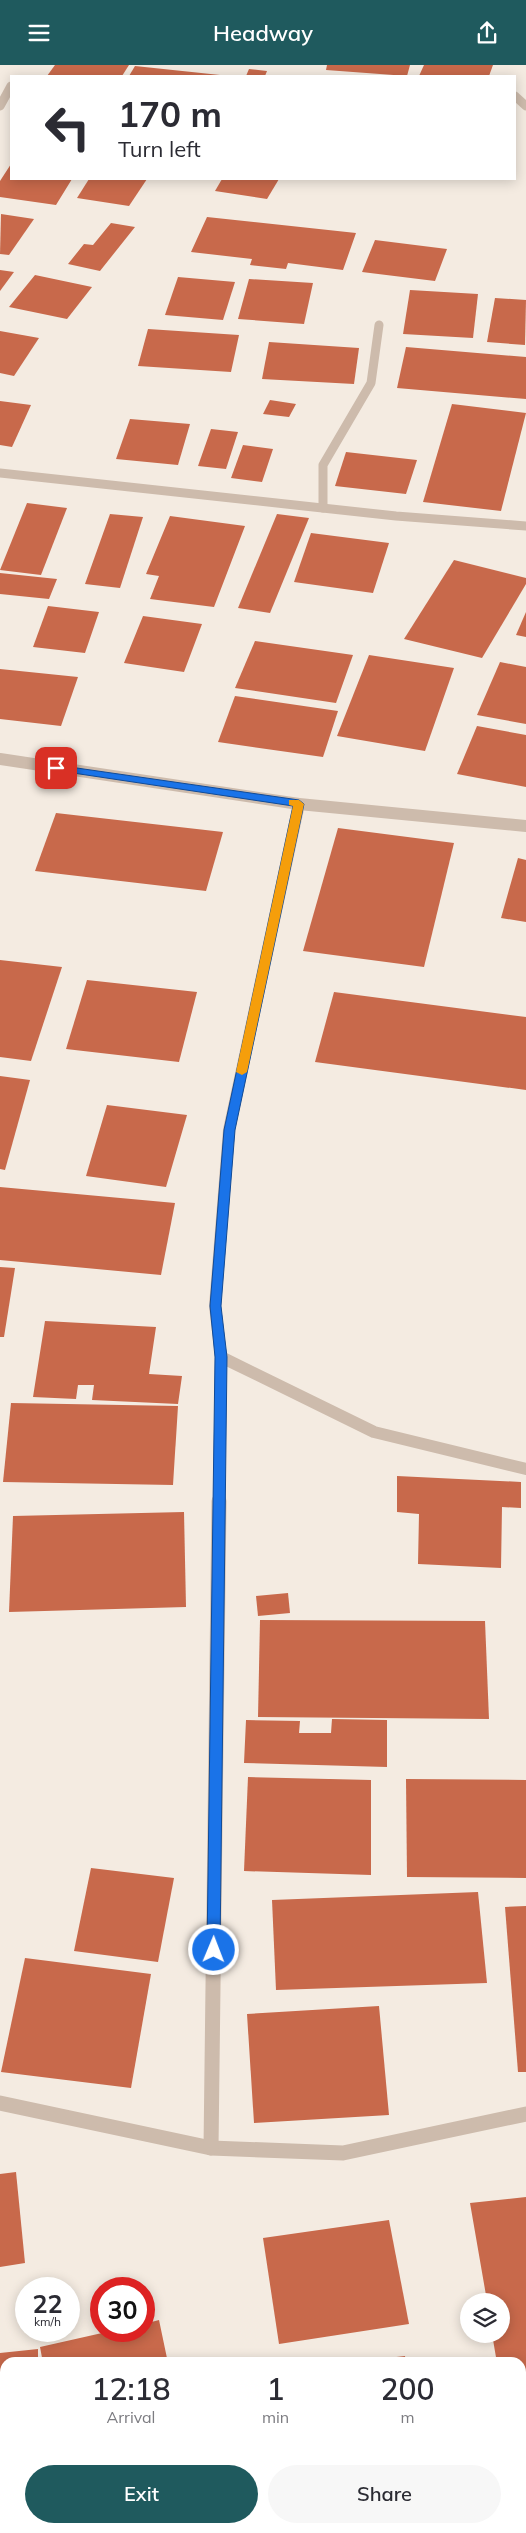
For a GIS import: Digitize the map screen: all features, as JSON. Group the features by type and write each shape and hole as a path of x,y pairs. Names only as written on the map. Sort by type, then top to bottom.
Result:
{"street":[{"path":"0,106 10,88"},
{"path":"516,97 526,106"},
{"path":"323,508 323,465 371,383 379,325"},
{"path":"0,473 323,508 526,526"},
{"path":"0,759 299,804 526,826"},
{"path":"211,2148 221,1357 215,1306 229,1130 299,804"},
{"path":"221,1357 374,1432 526,1469"},
{"path":"0,2103 211,2148 343,2153 526,2114"}],"building":[{"path":"55,65 129,65 123,75 48,75"},
{"path":"327,65 410,65 407,75 326,70"},
{"path":"424,65 493,65 489,75 419,75"},
{"path":"135,66 220,75 130,75"},
{"path":"249,69 267,71 265,75 246,75"},
{"path":"10,166 10,180 71,180 56,205 0,197 0,181"},
{"path":"88,180 146,180 129,206 77,198"},
{"path":"221,180 278,180 267,199 215,191"},
{"path":"1,214 34,219 9,255 0,254"},
{"path":"207,217 356,233 343,270 288,263 286,269 250,265 252,259 191,252"},
{"path":"111,223 135,227 100,271 68,264 84,244 93,245"},
{"path":"375,240 447,249 435,281 362,272"},
{"path":"0,270 14,272 0,291"},
{"path":"35,275 92,287 67,319 9,307"},
{"path":"178,277 235,282 223,320 165,315"},
{"path":"249,279 313,283 304,324 238,319"},
{"path":"410,290 478,294 473,338 403,334"},
{"path":"495,298 526,300 525,345 487,342"},
{"path":"148,329 239,335 231,372 138,366"},
{"path":"0,331 39,338 14,376 0,373"},
{"path":"269,342 359,348 354,384 262,379"},
{"path":"406,347 526,357 526,399 397,388"},
{"path":"270,400 296,404 289,417 263,414"},
{"path":"0,401 31,405 12,447 0,445"},
{"path":"452,404 526,413 501,511 423,502"},
{"path":"130,419 190,424 178,465 116,459"},
{"path":"211,429 238,432 226,469 198,466"},
{"path":"243,445 273,449 262,482 231,478"},
{"path":"346,452 417,460 406,494 335,486"},
{"path":"27,503 67,508 41,575 0,570"},
{"path":"110,514 143,517 120,588 85,584"},
{"path":"277,514 309,518 270,613 238,608"},
{"path":"170,516 245,526 214,607 150,599 159,576 146,574"},
{"path":"311,533 389,543 373,593 294,582"},
{"path":"454,560 526,578 526,584 482,658 404,639"},
{"path":"0,573 57,579 49,599 0,594"},
{"path":"48,606 99,612 85,653 33,647"},
{"path":"526,612 526,637 516,635"},
{"path":"143,616 202,624 184,672 124,663"},
{"path":"255,641 353,655 336,703 235,688"},
{"path":"369,655 454,668 425,751 337,736"},
{"path":"500,662 526,667 526,724 477,715"},
{"path":"0,669 78,677 61,726 0,719"},
{"path":"235,696 338,711 323,757 218,742"},
{"path":"477,726 526,735 526,787 457,774"},
{"path":"56,813 223,832 206,891 35,871"},
{"path":"338,828 454,843 424,967 303,951"},
{"path":"518,858 526,860 526,922 501,918"},
{"path":"0,960 62,967 31,1061 0,1057"},
{"path":"87,980 197,992 179,1062 66,1049"},
{"path":"334,992 526,1017 526,1090 315,1062"},
{"path":"0,1076 30,1080 5,1170 0,1169"},
{"path":"107,1105 187,1115 166,1187 86,1176"},
{"path":"0,1187 175,1203 161,1275 0,1260"},
{"path":"0,1267 15,1268 4,1337 0,1337"},
{"path":"45,1321 156,1327 149,1374 182,1376 178,1404 92,1400 94,1385 78,1385 76,1399 33,1397"},
{"path":"11,1403 178,1406 173,1485 3,1482"},
{"path":"397,1476 521,1482 521,1508 502,1507 501,1568 418,1564 419,1514 397,1512"},
{"path":"184,1512 186,1607 9,1612 13,1516"},
{"path":"288,1593 290,1613 258,1616 256,1596"},
{"path":"260,1620 485,1621 489,1719 258,1717"},
{"path":"332,1719 387,1720 387,1767 244,1763 246,1720 300,1721 299,1733 331,1733"},
{"path":"248,1777 371,1780 371,1875 244,1871"},
{"path":"406,1779 526,1780 526,1878 407,1877"},
{"path":"91,1868 174,1878 158,1962 74,1951"},
{"path":"478,1892 487,1983 276,1990 272,1900"},
{"path":"526,1906 526,2072 518,2072 505,1907"},
{"path":"25,1958 151,1974 131,2088 1,2072"},
{"path":"379,2006 389,2115 254,2123 247,2014"},
{"path":"16,2172 25,2263 0,2267 0,2174"},
{"path":"526,2197 526,2357 496,2357 494,2343 510,2343 510,2293 486,2293 470,2203"},
{"path":"389,2220 409,2324 279,2344 263,2238"},
{"path":"159,2320 167,2357 42,2357 40,2347 62,2342 80,2342 80,2338 90,2336 90,2342 155,2342 155,2321"},
{"path":"38,2349 38,2357 0,2357 0,2353"}],"slow traffic":[{"path":"242,1072 299,804 293,803"}],"route":[{"path":"56,768 299,804 229,1130 215,1306 221,1357 214,1950"}]}
